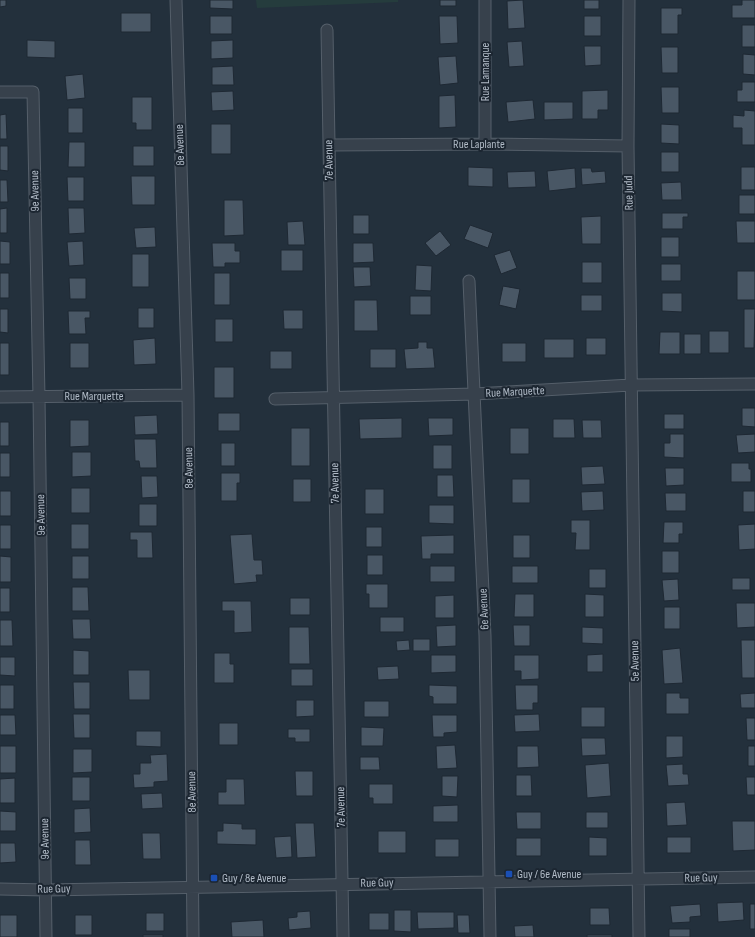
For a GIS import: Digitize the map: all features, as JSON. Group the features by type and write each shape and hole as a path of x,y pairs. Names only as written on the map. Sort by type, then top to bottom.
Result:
{"street":[{"name":"8e Avenue","path":"176,0 188,395 193,937"},
{"name":"Rue Lamanque","path":"485,0 485,144"},
{"name":"Rue Judd","path":"629,0 628,146 631,385"},
{"name":"7e Avenue","path":"326,30 343,937"},
{"name":"9e Avenue","path":"0,92 33,92 39,397 46,937"},
{"name":"Rue Laplante","path":"329,145 485,144 628,146"},
{"name":"6e Avenue","path":"469,281 486,636 490,937"},
{"name":"Rue Marquette","path":"275,399 474,394 631,385 755,384"},
{"name":"5e Avenue","path":"631,385 639,937"},
{"name":"Rue Marquette","path":"0,397 188,395"},
{"name":"Rue Guy","path":"0,889 46,890 193,886 755,877"}],"green space":[{"path":"256,0 398,0 398,2 257,8"}],"building":[{"path":"0,0 6,0 6,6 0,7"},
{"path":"210,0 233,0 233,9 210,8"},
{"path":"440,0 456,0 456,6 440,6"},
{"path":"523,0 525,28 508,29 507,1"},
{"path":"584,0 599,0 599,9 584,9"},
{"path":"742,0 755,0 755,18 732,18 732,5 742,5"},
{"path":"661,8 682,8 682,15 678,15 678,34 661,34"},
{"path":"121,13 151,13 151,32 121,32"},
{"path":"210,16 232,16 232,34 210,34"},
{"path":"439,16 457,16 458,43 440,44"},
{"path":"584,16 601,16 601,36 584,36"},
{"path":"742,25 755,25 755,47 742,47"},
{"path":"27,40 55,41 55,58 27,57"},
{"path":"233,40 233,58 211,59 211,41"},
{"path":"522,41 524,66 509,67 507,42"},
{"path":"584,46 601,46 601,65 585,66"},
{"path":"661,47 678,47 678,73 662,73"},
{"path":"743,54 755,55 755,75 743,74"},
{"path":"456,56 458,83 440,85 438,57"},
{"path":"233,66 234,85 212,85 212,67"},
{"path":"83,74 85,98 67,100 65,76"},
{"path":"742,82 755,82 755,102 737,102 737,90 742,90"},
{"path":"661,87 679,87 679,113 662,113"},
{"path":"608,90 608,110 598,110 598,119 582,119 582,91"},
{"path":"233,91 234,110 212,111 211,92"},
{"path":"455,95 456,127 439,128 439,96"},
{"path":"132,97 152,97 152,130 136,130 136,123 132,123"},
{"path":"533,100 535,119 508,122 506,102"},
{"path":"544,102 573,102 573,119 544,120"},
{"path":"68,108 83,108 83,133 68,133"},
{"path":"744,110 755,111 755,145 742,145 742,128 733,128 733,115 744,116"},
{"path":"6,114 7,139 0,139 0,115"},
{"path":"211,124 231,124 231,154 211,154"},
{"path":"661,124 679,125 679,144 661,143"},
{"path":"69,142 85,142 85,167 68,167"},
{"path":"0,146 8,146 8,171 0,170"},
{"path":"133,146 154,146 154,166 133,166"},
{"path":"661,152 679,152 679,172 661,172"},
{"path":"468,167 493,168 493,187 468,186"},
{"path":"741,167 755,167 755,190 741,190"},
{"path":"575,168 576,188 549,191 547,171"},
{"path":"581,168 591,168 592,172 605,171 606,183 582,185"},
{"path":"535,171 536,187 508,188 507,172"},
{"path":"131,176 155,176 155,205 132,205"},
{"path":"67,177 84,177 84,201 68,201"},
{"path":"0,180 7,180 8,202 0,202"},
{"path":"681,182 682,200 662,200 661,183"},
{"path":"739,195 755,195 755,214 739,214"},
{"path":"224,200 243,200 244,235 224,236"},
{"path":"7,208 7,233 0,233 0,209"},
{"path":"68,208 84,208 85,233 69,234"},
{"path":"662,213 688,213 688,217 683,217 683,229 662,229"},
{"path":"353,215 369,215 369,234 353,234"},
{"path":"601,216 601,244 582,244 581,217"},
{"path":"303,221 305,245 288,245 287,222"},
{"path":"736,221 755,221 755,243 737,243"},
{"path":"470,225 493,233 488,248 464,239"},
{"path":"155,227 156,247 136,248 134,228"},
{"path":"440,231 451,245 436,256 425,243"},
{"path":"661,237 679,237 679,257 661,257"},
{"path":"0,241 10,242 10,264 0,264"},
{"path":"83,241 84,265 69,266 67,242"},
{"path":"212,243 235,243 235,251 240,251 240,263 225,263 225,267 213,267"},
{"path":"353,243 373,243 374,262 353,263"},
{"path":"281,250 303,250 303,271 281,271"},
{"path":"510,250 517,268 501,274 494,255"},
{"path":"132,254 149,254 149,287 132,287"},
{"path":"582,262 602,262 602,283 582,283"},
{"path":"661,264 681,264 681,281 661,281"},
{"path":"416,265 432,266 431,291 415,290"},
{"path":"353,267 370,267 371,286 354,287"},
{"path":"737,271 755,271 755,300 737,300"},
{"path":"0,273 9,273 9,298 0,298"},
{"path":"214,273 230,273 230,305 214,305"},
{"path":"69,278 86,278 86,299 70,299"},
{"path":"503,286 520,289 516,309 499,305"},
{"path":"662,293 682,293 682,312 662,311"},
{"path":"581,295 602,295 602,311 581,311"},
{"path":"410,296 431,296 431,315 410,315"},
{"path":"354,300 377,300 378,331 354,331"},
{"path":"138,308 154,308 154,328 138,328"},
{"path":"0,309 8,309 8,333 0,332"},
{"path":"744,309 755,309 754,348 744,348"},
{"path":"283,310 303,310 303,329 284,329"},
{"path":"68,311 90,311 90,318 85,318 86,334 69,334"},
{"path":"215,319 233,319 233,342 215,342"},
{"path":"709,331 729,331 729,353 709,353"},
{"path":"660,332 680,332 680,354 659,354"},
{"path":"684,334 701,334 701,354 684,354"},
{"path":"155,338 156,364 134,365 133,340"},
{"path":"586,338 606,338 606,355 586,355"},
{"path":"544,339 574,339 574,358 544,358"},
{"path":"418,342 427,342 427,348 433,348 435,368 406,369 404,349 418,348"},
{"path":"0,343 9,343 9,375 0,375"},
{"path":"70,343 89,343 89,368 70,368"},
{"path":"502,343 526,343 526,362 502,362"},
{"path":"370,349 396,349 396,368 370,368"},
{"path":"270,351 292,351 292,369 270,369"},
{"path":"214,367 234,367 234,398 214,398"},
{"path":"742,408 755,408 755,427 742,426"},
{"path":"218,413 240,413 240,431 218,431"},
{"path":"664,414 684,414 684,429 664,429"},
{"path":"157,415 158,434 135,435 134,416"},
{"path":"402,418 402,438 360,439 359,419"},
{"path":"428,418 453,418 453,435 429,436"},
{"path":"553,419 574,419 575,438 553,438"},
{"path":"70,420 89,420 89,446 70,447"},
{"path":"582,420 601,420 602,438 583,438"},
{"path":"0,422 9,422 9,446 0,446"},
{"path":"291,428 310,428 310,466 291,466"},
{"path":"510,428 529,428 529,454 510,454"},
{"path":"670,434 684,434 684,458 664,457 664,443 670,443"},
{"path":"755,434 755,452 738,453 736,435"},
{"path":"134,439 156,439 157,468 140,468 139,461 135,461"},
{"path":"221,443 235,443 235,466 221,466"},
{"path":"433,445 452,445 452,469 433,469"},
{"path":"72,452 91,452 91,476 72,477"},
{"path":"0,453 10,453 10,477 0,477"},
{"path":"731,463 749,463 749,469 751,469 751,482 731,482"},
{"path":"603,466 605,484 582,485 581,467"},
{"path":"665,468 684,468 684,485 666,486"},
{"path":"221,473 240,473 240,483 237,483 237,501 221,501"},
{"path":"437,475 453,475 454,497 437,497"},
{"path":"141,476 157,476 158,497 142,498"},
{"path":"293,479 311,479 311,502 293,502"},
{"path":"512,479 530,479 530,503 512,503"},
{"path":"71,488 90,488 90,513 71,513"},
{"path":"365,489 384,489 384,514 365,514"},
{"path":"0,491 11,491 11,516 0,516"},
{"path":"603,491 604,510 582,511 581,492"},
{"path":"743,491 755,491 755,512 743,512"},
{"path":"665,493 686,493 686,511 666,511"},
{"path":"139,504 157,504 157,526 139,526"},
{"path":"429,505 454,505 454,524 429,523"},
{"path":"571,520 590,520 590,550 575,550 576,533 571,533"},
{"path":"664,522 683,522 683,534 679,534 679,543 663,543"},
{"path":"71,524 89,524 89,549 71,549"},
{"path":"755,524 755,549 739,550 738,525"},
{"path":"0,525 11,525 11,549 0,549"},
{"path":"366,527 382,527 382,547 366,547"},
{"path":"130,532 152,532 153,558 137,558 137,540 130,540"},
{"path":"252,534 254,560 262,560 263,575 256,575 257,582 234,584 230,535"},
{"path":"454,535 454,554 431,554 431,559 422,559 421,536"},
{"path":"513,535 530,535 530,558 513,558"},
{"path":"662,551 679,551 679,573 662,573"},
{"path":"367,555 383,555 383,575 367,575"},
{"path":"0,556 11,557 11,582 0,582"},
{"path":"72,556 89,556 89,579 72,579"},
{"path":"430,566 455,566 455,582 430,582"},
{"path":"512,566 538,566 538,583 512,583"},
{"path":"589,569 606,569 606,588 589,588"},
{"path":"732,578 750,578 750,590 732,590"},
{"path":"678,579 679,600 664,601 662,580"},
{"path":"366,584 388,584 388,608 369,608 369,594 366,594"},
{"path":"72,587 88,587 89,611 72,611"},
{"path":"0,588 10,588 10,612 0,612"},
{"path":"515,594 534,594 534,617 514,617"},
{"path":"585,594 604,595 604,617 585,617"},
{"path":"454,595 454,618 435,618 435,596"},
{"path":"290,598 310,598 310,615 290,615"},
{"path":"222,601 251,601 252,632 234,633 234,611 222,611"},
{"path":"736,603 755,603 755,627 737,628"},
{"path":"664,607 680,607 680,629 664,629"},
{"path":"380,617 404,617 404,632 380,632"},
{"path":"72,619 90,619 91,639 73,639"},
{"path":"0,620 12,620 13,646 0,646"},
{"path":"456,625 456,646 437,647 436,626"},
{"path":"513,625 530,625 530,646 514,646"},
{"path":"289,627 309,627 310,664 289,664"},
{"path":"582,627 603,628 603,644 582,643"},
{"path":"413,639 430,639 430,651 413,651"},
{"path":"409,640 410,650 397,651 396,641"},
{"path":"741,640 755,640 755,678 742,678"},
{"path":"680,648 683,683 664,684 662,650"},
{"path":"73,650 89,651 89,675 73,675"},
{"path":"214,653 230,653 230,664 234,664 234,683 214,683"},
{"path":"603,654 603,672 587,672 587,655"},
{"path":"431,655 456,655 456,672 431,673"},
{"path":"514,655 539,655 539,679 521,680 521,671 514,671"},
{"path":"0,657 15,657 15,676 0,675"},
{"path":"398,666 399,679 378,680 377,667"},
{"path":"291,669 313,669 313,686 291,686"},
{"path":"128,670 150,670 150,700 129,700"},
{"path":"73,682 90,682 90,709 74,709"},
{"path":"0,685 14,685 14,709 0,709"},
{"path":"429,685 457,686 457,704 433,704 433,697 429,696"},
{"path":"515,685 538,685 538,703 533,703 533,710 516,710"},
{"path":"666,693 680,693 680,698 689,698 689,714 666,714"},
{"path":"755,693 755,708 741,708 740,694"},
{"path":"296,700 314,700 314,716 296,717"},
{"path":"364,701 389,701 389,717 364,717"},
{"path":"581,707 605,707 605,727 581,727"},
{"path":"73,714 90,714 90,738 74,738"},
{"path":"539,714 540,731 515,732 514,715"},
{"path":"0,715 15,715 16,735 0,735"},
{"path":"432,715 457,715 457,732 444,733 444,737 433,737"},
{"path":"746,718 755,718 755,740 747,740"},
{"path":"219,723 238,723 238,745 219,745"},
{"path":"361,727 384,728 383,746 361,746"},
{"path":"288,729 310,729 310,742 295,742 295,738 288,738"},
{"path":"136,731 161,731 161,747 136,746"},
{"path":"666,736 683,736 683,757 666,758"},
{"path":"581,738 605,738 606,755 582,756"},
{"path":"455,745 457,768 437,769 436,746"},
{"path":"0,746 16,746 16,773 0,773"},
{"path":"517,746 538,746 539,767 517,768"},
{"path":"748,746 755,746 755,766 748,766"},
{"path":"73,749 92,749 92,772 73,773"},
{"path":"167,754 168,781 154,782 154,787 134,788 133,774 140,774 140,763 151,763 150,755"},
{"path":"360,757 379,757 380,770 360,770"},
{"path":"609,763 611,796 587,798 585,765"},
{"path":"683,764 683,774 688,774 689,785 668,786 666,765"},
{"path":"295,771 313,771 313,796 296,796"},
{"path":"516,775 531,775 532,796 516,796"},
{"path":"442,776 458,776 457,797 442,796"},
{"path":"72,777 90,777 90,801 72,801"},
{"path":"746,777 755,777 755,795 747,795"},
{"path":"15,778 15,803 0,803 0,779"},
{"path":"226,779 244,779 245,805 218,805 218,792 226,792"},
{"path":"369,784 393,784 393,804 373,804 373,798 369,798"},
{"path":"162,793 163,808 142,809 141,794"},
{"path":"685,802 687,825 667,826 666,803"},
{"path":"458,805 458,822 433,822 433,806"},
{"path":"90,808 91,832 74,833 74,809"},
{"path":"0,811 16,812 16,831 0,831"},
{"path":"516,812 541,812 541,829 517,829"},
{"path":"586,812 608,812 608,828 586,828"},
{"path":"732,821 755,821 755,850 733,851"},
{"path":"223,823 242,824 242,829 256,829 256,845 217,844 217,831 223,831"},
{"path":"295,823 314,823 316,857 297,858"},
{"path":"378,831 406,831 406,853 378,853"},
{"path":"142,833 160,833 161,859 143,859"},
{"path":"291,836 292,857 276,858 274,837"},
{"path":"589,837 607,838 607,856 589,856"},
{"path":"667,837 691,837 691,853 667,853"},
{"path":"516,838 541,838 541,856 516,856"},
{"path":"435,839 459,839 459,857 435,857"},
{"path":"75,840 90,840 91,865 75,865"},
{"path":"0,843 15,843 16,862 0,863"},
{"path":"743,902 744,920 718,922 717,903"},
{"path":"700,904 701,916 690,917 690,922 672,923 670,906"},
{"path":"750,904 755,904 755,929 750,929"},
{"path":"590,908 609,908 610,925 590,925"},
{"path":"394,910 411,910 411,932 394,931"},
{"path":"310,911 311,928 289,930 288,918 297,917 297,912"},
{"path":"417,912 454,912 454,928 418,929"},
{"path":"146,913 164,913 164,931 146,931"},
{"path":"369,913 389,913 389,930 369,930"},
{"path":"0,915 17,915 17,937 0,937"},
{"path":"75,915 92,915 92,935 75,935"},
{"path":"457,915 469,915 470,933 458,933"},
{"path":"263,920 264,937 232,937 231,922"},
{"path":"533,925 534,937 515,937 514,926"},
{"path":"669,929 690,929 690,937 669,937"},
{"path":"143,935 163,935 163,937 143,937"},
{"path":"587,935 612,935 612,937 587,937"}],"place":[{"name":"Guy / 6e Avenue","path":"509,874"},
{"name":"Guy / 8e Avenue","path":"214,878"}]}
